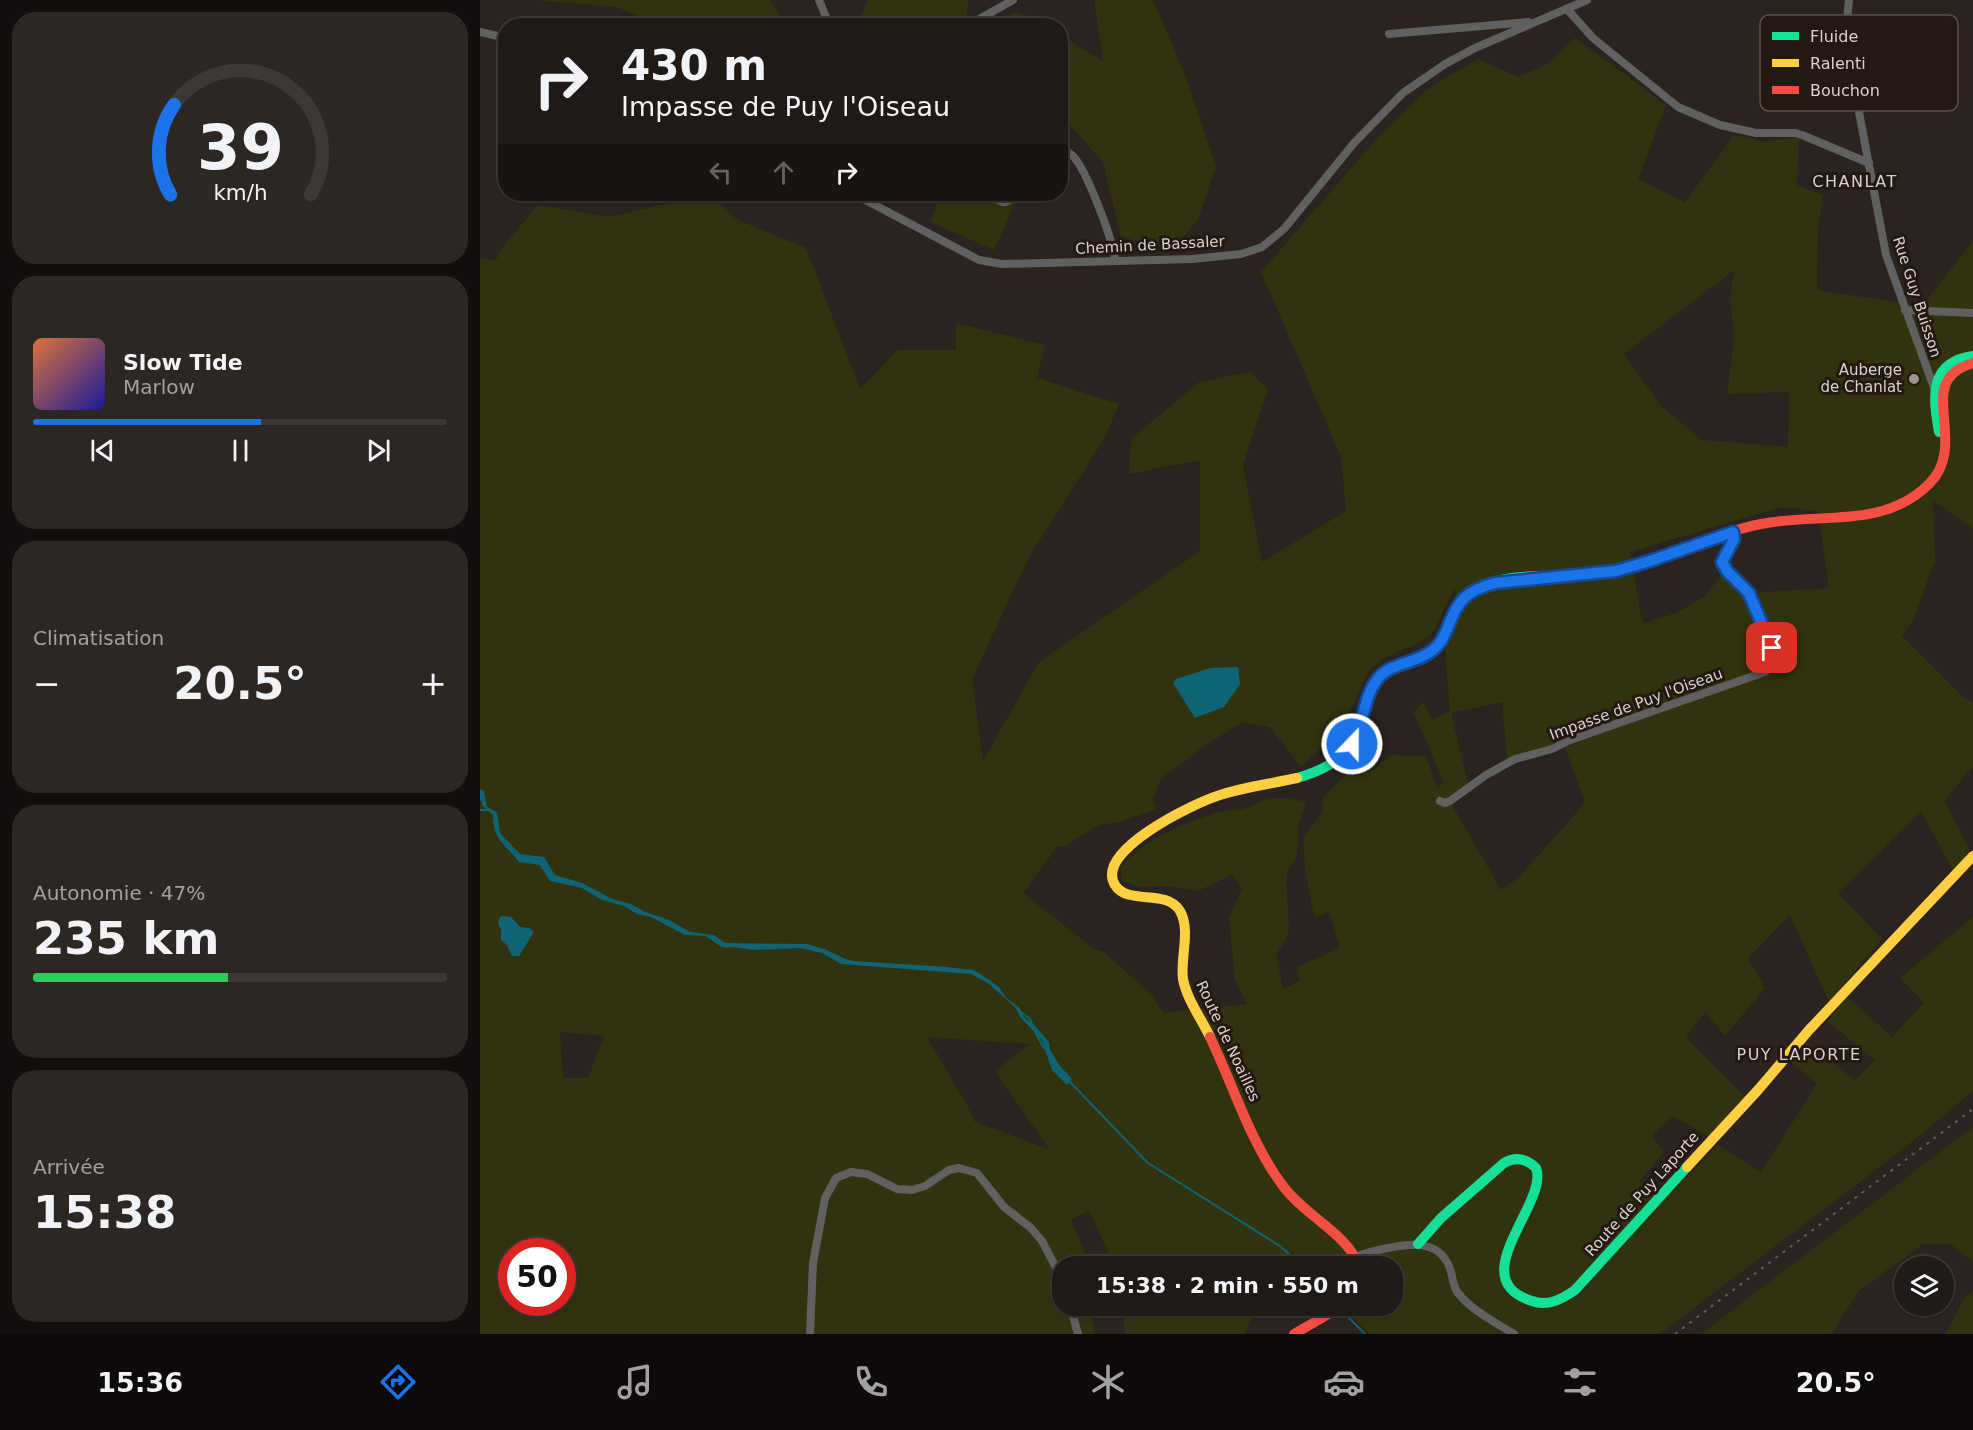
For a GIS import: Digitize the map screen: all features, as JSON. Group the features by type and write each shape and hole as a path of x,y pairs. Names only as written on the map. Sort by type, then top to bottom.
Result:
{"main road":[{"path":"1935,477 1941,450 1934,405 1938,378 1949,365 1959,359 1973,356"},
{"path":"1938,378 1973,363"},
{"name":"Route de Noailles","path":"1354,1256 1345,1243 1296,1202 1280,1182 1259,1148 1228,1075 1185,985 1182,964 1183,926 1179,910 1168,900 1128,894 1119,890 1112,878 1114,865 1132,843 1193,805 1229,792 1314,772 1332,764 1346,752 1354,740 1377,678 1389,670 1423,657 1434,650 1441,642 1456,607 1463,598 1479,588 1503,582 1616,571 1733,532 1784,519 1850,519 1878,514 1909,500 1935,477 1945,458 1943,388 1938,378"},
{"name":"Route de Puy Laporte","path":"1418,1244 1424,1235 1467,1194 1507,1162 1516,1158 1526,1160 1535,1167 1539,1174 1538,1182 1505,1260 1505,1283 1515,1294 1535,1303 1552,1303 1575,1290 1758,1090 1809,1030 1973,856"},
{"path":"1294,1334 1325,1316"}],"street":[{"path":"819,0 826,18"},
{"path":"981,18 1013,0"},
{"name":"Chemin de Bassaler","path":"867,201 979,260 1002,264 1192,259 1241,254 1262,247 1284,229 1353,143 1403,93 1455,58 1587,0"},
{"name":"Rue Guy Buisson","path":"1847,15 1849,0"},
{"path":"1567,9 1593,38 1678,108 1720,124 1756,134 1796,133 1803,135 1869,163"},
{"path":"1389,34 1538,21"},
{"path":"480,32 498,36"},
{"name":"Rue Guy Buisson","path":"1859,111 1886,255 1924,359 1938,378"},
{"path":"1068,153 1079,165 1110,236 1115,261"},
{"path":"1905,310 1973,313"},
{"name":"Impasse de Puy l'Oiseau","path":"1440,801 1445,803 1450,801 1486,775 1515,759 1552,749 1570,740 1765,672 1771,665 1772,648 1749,593 1727,571 1722,562 1734,539 1733,532"},
{"path":"810,1334 813,1263 825,1198 836,1178 851,1172 867,1174 897,1189 912,1190 925,1186 949,1170 959,1168 977,1173 1004,1207 1031,1228 1042,1241 1052,1260"},
{"path":"1372,1256 1404,1245 1418,1244 1431,1248 1449,1266 1452,1282 1460,1295 1486,1317 1514,1334"},
{"path":"1073,1316 1078,1334"}],"green space":[{"path":"538,0 769,0 782,18 644,18 617,7"},
{"path":"868,0 968,0 967,18 860,18"},
{"path":"1094,0 1153,0 1184,72 1216,166 1198,220 1172,249 1121,237 1103,162 1068,123 1068,40 1103,61"},
{"path":"1019,12 1030,18 998,18"},
{"path":"1575,38 1666,105 1638,179 1685,202 1734,135 1765,142 1799,137 1797,185 1823,195 1818,230 1817,290 1922,306 1973,241 1973,529 1933,500 1935,561 1913,620 1902,636 1961,695 1973,703 1973,769 1971,768 1945,801 1970,850 1954,871 1921,812 1838,893 1882,939 1829,1002 1790,915 1748,958 1765,988 1725,1036 1705,1012 1686,1037 1744,1096 1709,1137 1673,1116 1652,1136 1664,1152 1640,1181 1664,1200 1718,1145 1761,1172 1817,1084 1790,1061 1807,1042 1855,1080 1875,1060 1827,1021 1848,997 1892,1037 1924,1003 1900,978 1973,917 1973,1091 1907,1146 1660,1334 1369,1334 1351,1316 1403,1316 1403,1256 1296,1256 1292,1251 1289,1256 1110,1256 1089,1211 1071,1219 1086,1256 1052,1256 1052,1316 1093,1316 1094,1334 480,1334 480,258 495,261 505,244 538,205 609,217 679,201 717,201 736,219 806,248 860,389 898,350 956,350 956,323 1045,345 1037,378 1119,404 1104,439 1029,557 972,679 983,761 1039,662 1200,551 1200,460 1129,474 1131,439 1199,382 1250,372 1268,389 1243,465 1262,562 1346,511 1341,457 1261,272 1380,135 1426,90 1478,59 1518,77 1550,63","holes":["1734,270 1730,303 1734,336 1727,394 1789,392 1788,447 1702,440 1661,406 1624,354","1781,507 1818,511 1829,588 1751,593 1728,567 1704,597 1676,613 1644,623 1630,552","1455,588 1459,609 1445,649 1450,712 1432,719 1423,702 1414,713 1444,783 1437,788 1426,756 1391,755 1369,772 1361,761 1323,797 1322,813 1303,837 1305,869 1314,917 1329,912 1340,948 1297,967 1300,981 1283,989 1276,955 1287,937 1289,926 1286,881 1288,870 1295,861 1298,850 1298,828 1306,802 1275,798 1243,809 1219,812 1204,817 1178,827 1152,841 1120,866 1122,881 1140,887 1166,886 1198,891 1232,875 1242,889 1229,917 1235,980 1247,1004 1163,1013 1151,994 1104,952 1094,949 1023,893 1057,847 1067,845 1099,825 1123,821 1156,809 1153,799 1161,778 1242,722 1270,727 1301,767 1342,728 1369,670 1384,658 1420,642 1433,632","1502,702 1507,758 1563,742 1585,803 1518,878 1501,890 1452,805 1470,791 1451,713","560,1032 604,1036 588,1078 563,1078","927,1037 1031,1044 995,1071 1050,1150 974,1121 966,1103"]},
{"path":"938,201 1016,201 994,250 931,222"},
{"path":"1973,1127 1973,1261 1950,1244 1923,1244 1907,1256 1894,1256 1894,1265 1859,1291 1831,1334 1701,1334"},
{"path":"1973,1291 1973,1334 1945,1334 1965,1298"},
{"path":"1123,1316 1253,1316 1244,1334 1125,1334"}],"water":[{"path":"1238,667 1240,684 1224,707 1195,718 1173,683 1176,679 1211,668"},
{"path":"480,789 484,791 487,807 497,812 500,833 520,854 544,857 555,875 582,883 612,899 631,904 645,912 669,920 690,932 714,935 725,943 807,944 854,961 973,970 999,987 1006,998 1019,1007 1024,1017 1049,1042 1050,1050 1072,1079 1067,1085 1052,1070 1042,1040 1021,1018 1015,1007 988,983 971,974 841,964 822,953 800,948 755,950 723,946 708,936 685,935 651,917 602,900 582,888 550,881 540,865 519,862 501,842 495,831 493,815 482,805"},
{"path":"500,917 511,917 520,927 529,928 534,932 519,956 512,956 507,945 501,940 498,923"}],"waterway":[{"path":"480,792 480,800"},
{"path":"480,810 487,810"},
{"path":"707,936 720,945 730,946"},
{"path":"1020,1011 1030,1019 1032,1024"},
{"path":"1035,1032 1044,1048"},
{"path":"1069,1081 1148,1163 1280,1246 1292,1256"},
{"path":"1347,1316 1365,1334"}],"railway":[{"path":"1675,1334 1973,1109"}],"traffic: fast":[{"path":"1939,432 1935,395 1941,374 1958,360 1973,356"},
{"path":"1297,778 1325,767 1343,754 1355,734 1369,694 1378,678 1388,670 1434,649 1444,636 1459,602 1470,592 1498,580 1529,576 1591,575 1644,563"},
{"path":"1418,1244 1441,1218 1504,1163 1517,1159 1529,1162 1536,1168 1537,1183 1506,1258 1505,1276 1512,1290 1532,1301 1538,1303 1555,1301 1575,1290 1687,1167"}],"traffic: slow":[{"path":"1210,1037 1191,1002 1183,979 1185,927 1180,911 1166,900 1129,895 1121,891 1115,885 1112,872 1119,858 1132,844 1188,808 1227,793 1297,778"},
{"path":"1687,1167 1758,1090 1809,1030 1973,856"}],"traffic: jam":[{"path":"1644,563 1746,527 1783,521 1871,514 1891,508 1911,498 1929,484 1939,470 1944,454 1943,393 1947,381 1956,371 1973,363"},
{"path":"1210,1037 1252,1133 1271,1169 1292,1197 1335,1234 1354,1256"},
{"path":"1294,1334 1325,1316"}],"place":[{"name":"Auberge de Chanlat","path":"1914,379"}],"district":[{"name":"CHANLAT","path":"1855,181"},
{"name":"PUY LAPORTE","path":"1799,1054"}],"route":[{"path":"1352,744 1377,678 1382,673 1423,657 1434,650 1441,642 1454,611 1463,598 1479,588 1495,583 1616,571 1733,532 1734,539 1722,562 1727,571 1749,593 1772,648"}]}
